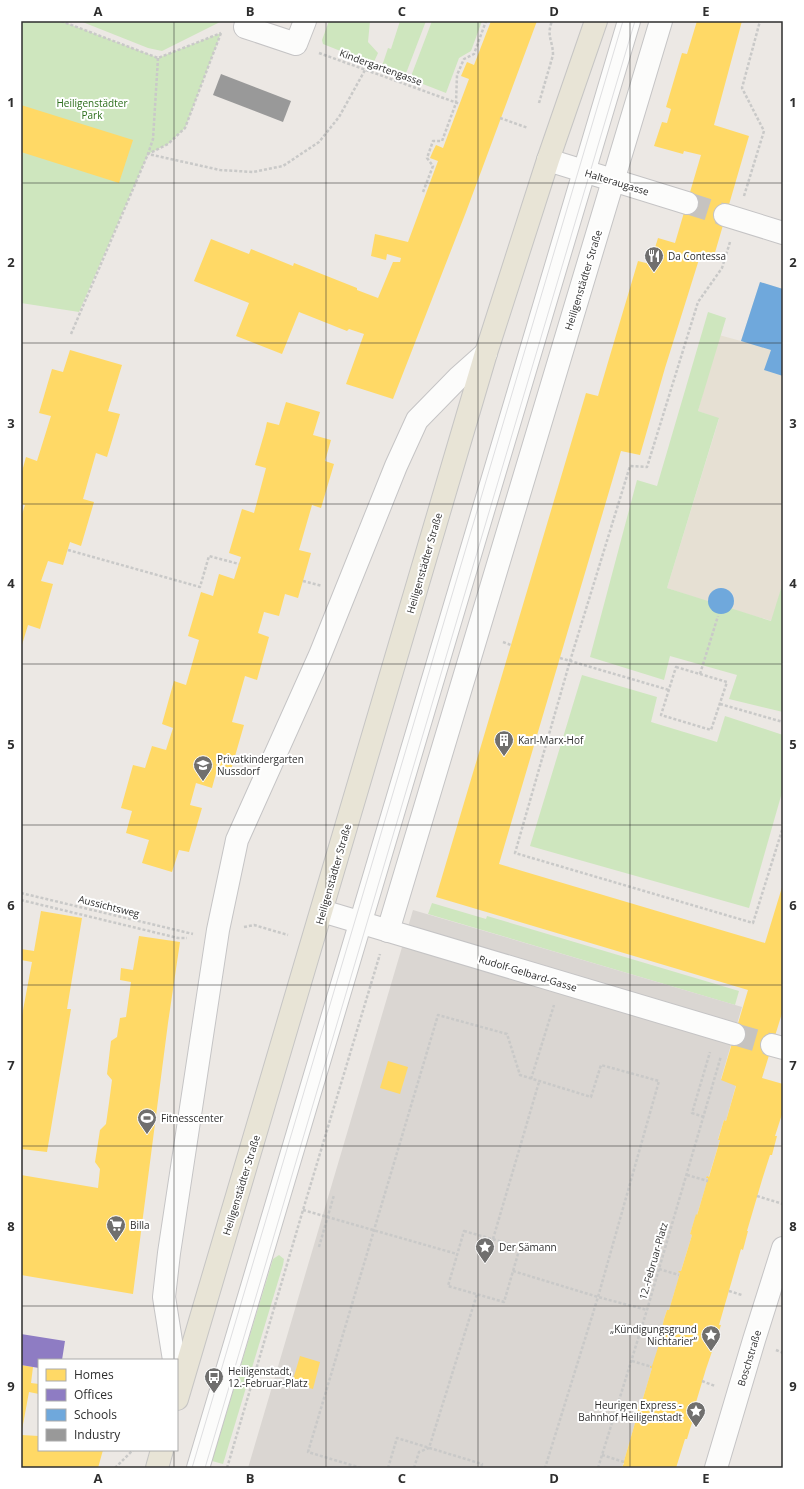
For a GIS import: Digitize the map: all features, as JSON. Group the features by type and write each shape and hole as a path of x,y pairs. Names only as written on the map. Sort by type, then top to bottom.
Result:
{"main road":[{"name":"Heiligenstädter Straße","path":"178,1391 322,912 486,353 548,160 596,21"},
{"path":"157,1468 162,1451"}],"street":[{"path":"246,24 296,44 305,21"},
{"path":"198,1468 629,21"},
{"name":"Heiligenstädter Straße","path":"388,931 661,21"},
{"name":"Halteraugasse","path":"548,160 687,203"},
{"path":"731,217 783,233"},
{"path":"174,1359 164,1297 169,1253 218,930 237,840 320,655 396,466 417,420 459,377 486,353"},
{"name":"Rudolf-Gelbard-Gasse","path":"322,912 734,1034"},
{"name":"Boschstraße","path":"716,1468 783,1248"}],"path":[{"path":"61,21 158,58 246,24"},
{"path":"423,192 433,166 426,158 433,141 442,141 456,103 457,75 464,58 474,54 486,21"},
{"path":"760,21 742,88 764,131 731,217 722,268 698,302 647,467 630,466 570,661 515,853 753,924 783,827"},
{"path":"148,154 168,144 185,128 221,33"},
{"name":"Kindergartengasse","path":"296,44 460,104"},
{"path":"71,334 153,140 158,58"},
{"path":"148,154 220,170 253,172 283,166 319,142 338,116 365,70"},
{"path":"500,118 528,128"},
{"path":"68,550 200,587 209,556 239,564"},
{"path":"303,581 315,584"},
{"path":"700,674 718,616"},
{"path":"503,642 511,645"},
{"path":"560,658 669,690"},
{"path":"676,667 700,674 727,682 711,730 662,715 676,667"},
{"path":"720,704 783,722"},
{"name":"Aussichtsweg","path":"21,893 193,934"},
{"name":"Aussichtsweg","path":"21,900 178,938 187,938"},
{"path":"242,927 254,925 293,936"},
{"path":"227,1468 303,1210 388,931"},
{"path":"531,1079 560,983"},
{"path":"361,1468 308,1452 438,1015 507,1034 520,1075 539,1082 591,1097 601,1065 659,1080 598,1297 545,1468"},
{"path":"704,1117 692,1113 711,1048"},
{"name":"12.-Februar-Platz","path":"598,1468 632,1361 721,1058"},
{"path":"493,1239 539,1082"},
{"path":"687,1175 708,1181"},
{"path":"319,1247 334,1195"},
{"path":"757,1196 783,1204"},
{"path":"303,1210 458,1254"},
{"path":"464,1231 493,1239 520,1247 504,1302 448,1286 464,1231"},
{"path":"659,1269 679,1275"},
{"path":"513,1271 598,1297 647,1310"},
{"path":"429,1448 477,1294"},
{"path":"632,1361 652,1367"},
{"path":"388,1468 396,1438 482,1464 481,1468"},
{"path":"414,1468 419,1452 429,1448"},
{"path":"117,1468 132,1451"},
{"path":"602,1456 624,1462"}],"shaded area":[{"path":"760,282 783,289 783,582 772,621 731,609 734,602 734,597 732,593 725,589 719,588 713,591 709,602 667,588 719,419 698,411 719,335 741,341"},
{"path":"413,910 742,1007 721,1079 736,1085 726,1121 724,1120 718,1139 720,1140 690,1234 692,1235 669,1310 667,1310 664,1319 662,1328 664,1329 641,1405 633,1423 635,1423 622,1468 248,1468"}],"green space":[{"name":"Heiligenstädter Park","path":"21,21 61,21 158,58 221,33 185,128 168,144 148,154 79,312 21,303"},
{"path":"80,21 222,21 162,51 148,48"},
{"path":"329,21 370,21 368,42 378,53 373,64 323,44 322,40"},
{"path":"400,21 426,21 405,76 383,68 382,66 388,48 391,49"},
{"path":"432,21 482,21 471,51 459,58 446,93 410,79"},
{"path":"708,312 726,318 698,411 719,418 667,588 771,621 783,582 783,712 729,699 737,675 670,656 664,680 590,657 637,480 657,486"},
{"path":"582,675 657,697 651,722 717,742 725,716 783,735 783,789 749,908 530,846"},
{"path":"432,903 486,919 487,916 739,991 735,1005 428,914"},
{"path":"279,1255 284,1259 283,1265 223,1464 212,1461 273,1259"}],"building: Homes":[{"path":"491,21 537,21 466,212 393,399 346,384 364,334 349,329 347,331 299,312 282,354 236,336 249,303 194,281 211,239 249,254 251,249 293,266 294,263 378,298 393,262 400,262 401,258 387,254 386,260 371,256 375,234 408,242 438,161 430,158 436,145 443,148 469,79 461,76 467,62 474,65"},
{"name":"Karl-Marx-Hof","path":"697,21 742,21 714,125 749,136 714,256 701,253 665,368 640,455 621,451 499,864 765,943 783,884 783,1010 762,1078 783,1084 783,1111 775,1136 777,1136 772,1155 770,1155 762,1180 743,1250 741,1249 719,1325 721,1325 691,1419 693,1420 676,1468 622,1468 624,1463 622,1463 622,1461 624,1461 635,1423 633,1423 639,1404 641,1405 652,1368 650,1368 650,1366 652,1366 664,1329 662,1328 664,1319 667,1310 669,1310 680,1273 678,1272 681,1271 692,1235 690,1234 708,1178 706,1178 707,1176 709,1177 720,1140 718,1140 724,1120 726,1121 736,1086 721,1080 748,990 436,897 586,393 598,396 638,261 650,264 658,238 675,243 701,155 684,151 683,154 654,146 662,122 667,123 671,109 666,107 682,53 687,54"},
{"path":"21,105 133,140 119,183 21,152"},
{"path":"70,350 122,365 108,411 120,414 107,457 96,453 83,499 94,502 81,546 70,542 63,565 48,561 41,581 53,584 40,629 28,625 21,648 21,517 25,505 21,504 21,475 26,457 37,461 51,416 39,413 52,369 63,372"},
{"path":"286,402 320,412 313,435 331,440 325,461 334,464 321,508 312,505 299,550 311,553 298,598 285,594 279,616 264,612 258,633 269,637 257,680 245,676 232,722 244,725 231,770 218,766 212,788 196,783 190,805 202,808 189,852 179,850 172,872 142,863 149,840 126,833 132,811 121,808 133,765 145,768 152,746 166,750 173,728 162,724 174,681 186,685 199,640 188,636 201,592 213,596 219,574 234,579 241,557 229,553 242,509 254,513 266,468 255,465 267,422 279,425"},
{"path":"41,911 82,918 67,1009 71,1009 47,1152 21,1149 21,1021 32,962 21,960 21,949 34,951"},
{"path":"139,936 180,942 133,1294 21,1275 21,1175 98,1188 100,1169 95,1162 100,1130 106,1124 109,1103 112,1080 107,1074 111,1041 117,1037 120,1018 126,1017 131,982 120,980 121,968 133,970"},
{"path":"388,1061 408,1067 400,1094 380,1088"},
{"path":"300,1356 320,1362 313,1389 292,1383"},
{"path":"21,1365 33,1367 31,1383 38,1384 38,1394 29,1392 22,1430"},
{"path":"21,1435 38,1436 38,1451 103,1451 98,1468 21,1468"}],"building: Offices":[{"path":"21,1334 65,1341 62,1359 38,1359 38,1368 21,1365"}],"building: Schools":[{"path":"760,282 783,289 783,376 764,370 771,350 741,341"},
{"path":"721,588 730,592 734,601 730,610 721,614 712,610 708,601 712,592"}],"building: Industry":[{"path":"221,74 291,101 283,122 213,95"}],"tunnel":[{"path":"687,203 725,215"},
{"path":"734,1034 772,1045"}],"tram line":[{"path":"192,1468 623,21"},
{"path":"205,1468 635,21"}],"place":[{"name":"Da Contessa","path":"654,273"},
{"name":"Karl-Marx-Hof","path":"504,757"},
{"name":"Privatkindergarten Nussdorf","path":"203,782"},
{"name":"Fitnesscenter","path":"147,1135"},
{"name":"Billa","path":"116,1242"},
{"name":"Der Sämann","path":"485,1264"},
{"name":"„Kündigungsgrund Nichtarier“","path":"711,1352"},
{"name":"Heiligenstadt, 12.-Februar-Platz","path":"214,1394"},
{"name":"Heurigen Express - Bahnhof Heiligenstadt","path":"696,1428"}]}
